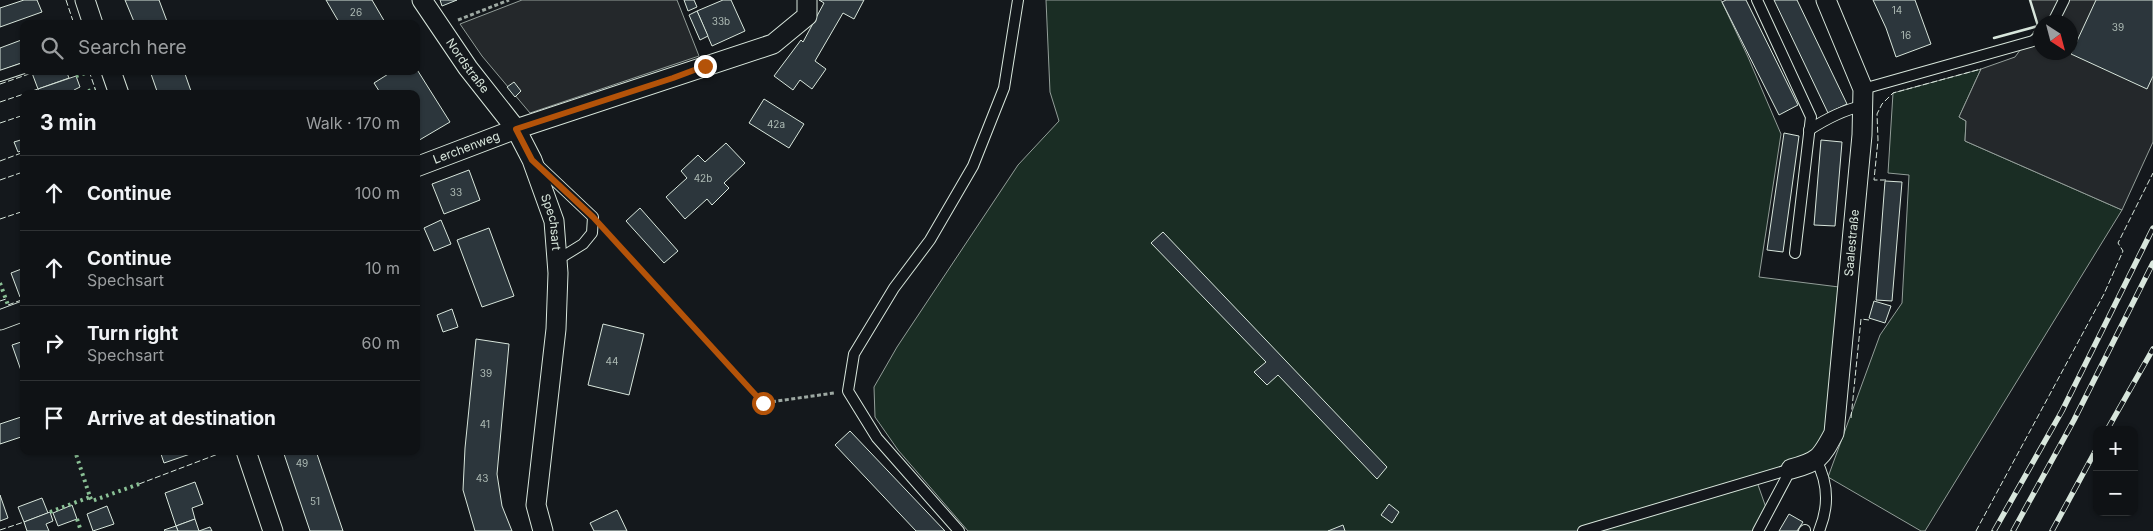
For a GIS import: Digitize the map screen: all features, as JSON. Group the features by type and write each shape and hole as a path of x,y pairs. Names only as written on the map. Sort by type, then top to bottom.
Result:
{"street":[{"path":"85,0 92,20"},
{"name":"Nordstraße","path":"422,0 442,26 468,68 516,129"},
{"path":"516,129 773,44 807,16 807,0"},
{"name":"Saalestraße","path":"1816,460 1826,449 1834,433 1862,135 1862,97 1826,0"},
{"path":"112,75 118,90"},
{"name":"Spechsart","path":"516,129 532,160 554,221 557,260 556,329 536,505 543,531"},
{"name":"Lerchenweg","path":"420,165 516,129"},
{"path":"0,320 20,313"},
{"path":"247,455 273,531"},
{"path":"1791,469 1813,463 1816,460"}],"lane":[{"path":"959,531 877,438 848,391 854,354 894,288 930,240 973,166 1004,88 1018,0"},
{"path":"1758,0 1811,118 1795,253"},
{"path":"2056,15 2064,0"},
{"path":"1809,130 1841,112 1862,97 2033,41"},
{"path":"0,76 20,69"},
{"path":"532,160 593,217 592,233 582,244 557,260"},
{"path":"1816,460 1827,494 1826,512 1818,531"},
{"path":"1582,531 1791,469"},
{"path":"1758,531 1791,469"}],"path":[{"path":"442,26 508,0"},
{"path":"593,217 763,403 848,391"}],"green space":[{"path":"1046,0 1721,0 1781,134 1759,277 1839,287 1836,353 1822,454 1757,482 1770,519 1763,531 968,531 898,450 875,417 874,387 897,347 1018,165 1059,121 1050,92"},
{"path":"1981,69 1959,117 1966,121 1965,141 2122,210 1925,531 1921,531 1828,477 1880,335 1902,303 1909,175 1888,173 1893,93"}],"shaded area":[{"path":"522,0 677,0 699,56 530,113 482,56 460,24"},
{"path":"2030,0 2153,0 2153,142 2122,210 1965,141 1966,121 1959,117 1981,69 2015,57 2033,33 2033,60 2078,60 2078,15 2035,15"}],"building":[{"path":"24,0 37,0 42,12 0,27 0,8"},
{"path":"125,0 159,0 166,20 133,20"},
{"path":"326,0 372,0 384,20 338,20"},
{"path":"440,0 457,0 442,6"},
{"path":"684,0 694,0 697,7 688,11"},
{"path":"723,0 731,0 745,31 712,46 697,11"},
{"path":"819,0 864,0 854,19 843,13 815,61 826,69 812,89 800,80 793,90 774,76 801,40 803,42 824,3"},
{"path":"1726,0 1746,0 1798,105 1779,115 1722,2"},
{"path":"1774,0 1797,0 1847,104 1828,113"},
{"path":"1873,0 1915,0 1931,44 1896,57 1886,28"},
{"path":"2096,0 2153,0 2153,76 2147,89 2078,57 2078,39"},
{"path":"697,11 708,36 700,40 689,15"},
{"path":"20,40 20,64 0,71 0,48"},
{"path":"420,74 450,122 420,140 420,90 378,90 374,83 387,75"},
{"path":"33,75 68,75 69,78 38,89"},
{"path":"151,75 185,75 191,90 157,90"},
{"path":"76,76 80,87 74,90 38,89"},
{"path":"514,82 521,91 515,97 507,87"},
{"path":"764,99 804,124 789,148 749,123"},
{"path":"1784,133 1799,136 1783,252 1767,250"},
{"path":"20,140 20,151 18,152 14,142"},
{"path":"1821,140 1842,142 1835,226 1814,225"},
{"path":"726,143 745,163 724,183 729,188 712,205 707,199 685,219 666,197 687,178 681,171 698,155 705,162"},
{"path":"469,170 480,200 444,214 432,184"},
{"path":"1885,181 1902,182 1892,301 1876,300"},
{"path":"640,208 678,251 664,263 626,221"},
{"path":"441,220 451,244 434,251 424,228"},
{"path":"489,228 514,296 482,307 457,240"},
{"path":"1163,232 1387,467 1377,479 1278,375 1267,385 1254,372 1266,362 1151,243"},
{"path":"20,270 20,297 11,273"},
{"path":"1874,301 1891,306 1885,323 1869,318"},
{"path":"452,309 458,327 443,332 437,315"},
{"path":"603,324 644,334 629,395 588,385"},
{"path":"476,339 509,344 497,474 502,506 512,531 475,531 463,490 465,448"},
{"path":"20,342 20,368 12,345"},
{"path":"20,417 20,437 0,444 0,424"},
{"path":"850,431 945,531 916,531 835,445"},
{"path":"161,455 187,455 164,463"},
{"path":"284,455 317,455 343,531 310,531"},
{"path":"195,482 203,504 192,508 195,519 176,526 165,493"},
{"path":"0,495 8,518 0,521"},
{"path":"42,498 48,513 24,522 18,507"},
{"path":"1389,504 1399,512 1392,523 1381,515"},
{"path":"72,505 77,519 58,526 53,513"},
{"path":"107,506 114,524 93,531 87,514"},
{"path":"617,510 627,531 594,531 590,523"},
{"path":"50,512 53,521 46,524 49,531 27,531 24,522"},
{"path":"1789,514 1803,522 1797,531 1779,531"},
{"path":"195,519 199,531 178,531 176,526"},
{"path":"1343,525 1345,531 1328,531"},
{"path":"176,526 178,531 164,530"},
{"path":"210,527 212,531 199,531"}],"railway":[{"path":"1994,531 2062,411 2153,228"},
{"path":"2013,531 2074,420 2153,263"},
{"path":"2109,426 2153,349"},
{"path":"2052,531 2093,455"}],"hedge":[{"path":"0,283 8,305"},
{"path":"50,512 90,497 76,455"},
{"path":"90,497 92,501 139,484"},
{"path":"77,519 81,531"}],"fence":[{"path":"66,0 73,20"},
{"path":"1886,180 1874,180 1878,140 1877,114 1882,104 1893,93 1981,69"},
{"path":"0,84 26,75"},
{"path":"90,75 96,90"},
{"path":"0,102 20,95"},
{"path":"0,123 20,116"},
{"path":"0,161 20,154"},
{"path":"0,180 20,173"},
{"path":"1976,531 2104,294 2123,251 2118,243 2153,173"},
{"path":"0,219 20,212"},
{"path":"0,301 6,299"},
{"path":"8,305 20,300"},
{"path":"1851,418 1861,319 1869,320"},
{"path":"139,484 215,455"},
{"path":"0,530 24,522"}],"wall":[{"path":"1994,38 2038,26 2030,0"}],"route":[{"path":"705,66 516,129 532,160 593,217 763,403"}]}
